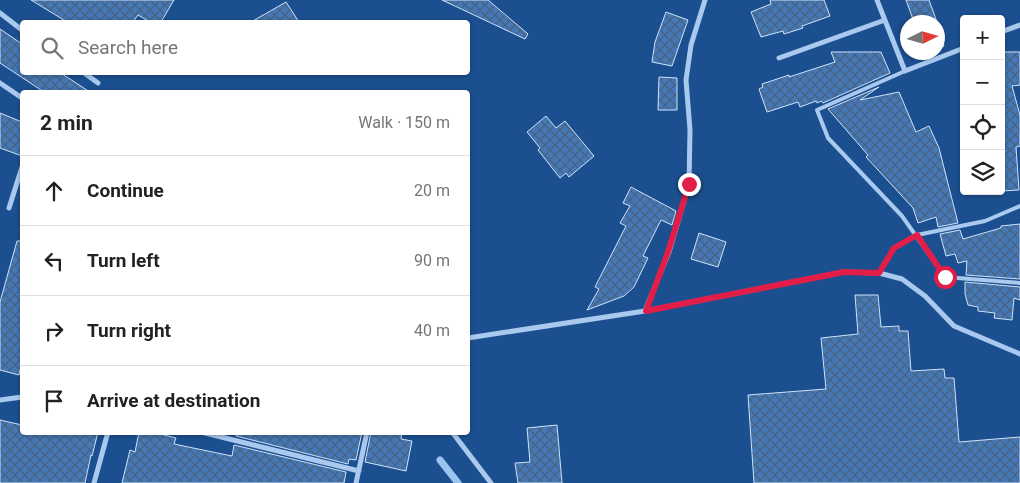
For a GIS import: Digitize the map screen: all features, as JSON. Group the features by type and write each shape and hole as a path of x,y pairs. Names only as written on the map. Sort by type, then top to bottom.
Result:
{"street":[{"path":"646,311 668,252 689,184 690,130 686,80 690,45 705,0"},
{"path":"878,0 905,71 960,50"},
{"path":"0,13 20,28"},
{"path":"779,58 885,20"},
{"path":"1005,31 1020,25"},
{"path":"87,75 98,83"},
{"path":"0,83 20,97"},
{"path":"9,208 20,173"},
{"path":"470,338 646,311 844,272 879,273 902,279 925,296 954,326 1020,354"},
{"path":"0,400 20,397"},
{"path":"94,483 107,435"},
{"path":"213,435 359,471"},
{"path":"356,483 366,435"},
{"path":"454,435 491,483"}],"lane":[{"path":"905,71 817,110 828,138 902,216 945,277 1020,283"},
{"path":"879,273 894,248 917,235 985,221 1020,206"}],"building":[{"path":"31,0 174,0 162,20 147,20 138,15 134,20 64,20"},
{"path":"442,0 488,0 528,34 525,39"},
{"path":"770,0 824,0 830,16 784,34 783,31 761,37 751,12 771,4"},
{"path":"906,0 929,0 934,15 911,15"},
{"path":"286,2 298,20 254,20"},
{"path":"666,12 688,20 672,66 652,62 655,42"},
{"path":"0,29 20,43 20,75 64,75 87,90 41,90 0,63"},
{"path":"831,52 881,52 890,73 823,103 821,101 817,103 816,101 800,107 798,102 767,112 759,89 763,87 762,84 835,62"},
{"path":"1005,52 1020,52 1020,85 1012,86 1020,115 1020,146 1016,147 1019,190 1005,191"},
{"path":"659,77 677,78 677,110 658,110"},
{"path":"879,87 860,100 899,92 916,132 929,126 939,148 958,223 938,227 936,217 918,223 913,208 866,157 868,155 828,109"},
{"path":"0,113 20,121 20,155 0,148"},
{"path":"546,116 556,128 565,121 594,156 569,177 566,173 560,178 538,150 540,148 527,132"},
{"path":"631,187 676,211 672,225 661,220 643,256 648,258 634,287 624,296 587,310 599,289 595,287 626,226 620,223 630,206 623,203"},
{"path":"1020,224 1020,279 966,275 967,261 958,263 955,254 946,256 940,234 960,230 963,239 1001,228 1001,226"},
{"path":"699,233 726,242 718,267 691,259"},
{"path":"17,241 20,241 19,375 0,370 0,302"},
{"path":"965,282 1020,287 1020,300 1014,298 1012,320 994,318 995,313 978,311 978,307 968,305 965,294"},
{"path":"855,295 878,295 881,327 899,326 899,331 908,331 911,371 944,369 945,378 954,378 959,442 1020,437 1020,483 754,483 748,395 826,389 821,338 858,334"},
{"path":"0,420 20,425 20,435 97,435 85,483 0,483"},
{"path":"557,425 562,483 518,483 515,463 530,462 527,428"},
{"path":"138,435 164,435 176,438 174,444 232,456 234,445 346,472 344,483 122,483 130,450 135,452"},
{"path":"361,435 356,460 349,459 348,464 236,436"},
{"path":"370,435 402,435 401,439 412,441 406,471 365,462"}],"waterway":[{"path":"440,460 458,483"}],"route":[{"path":"689,184 668,252 646,311 844,272 879,273 894,248 917,235 945,277"}]}
